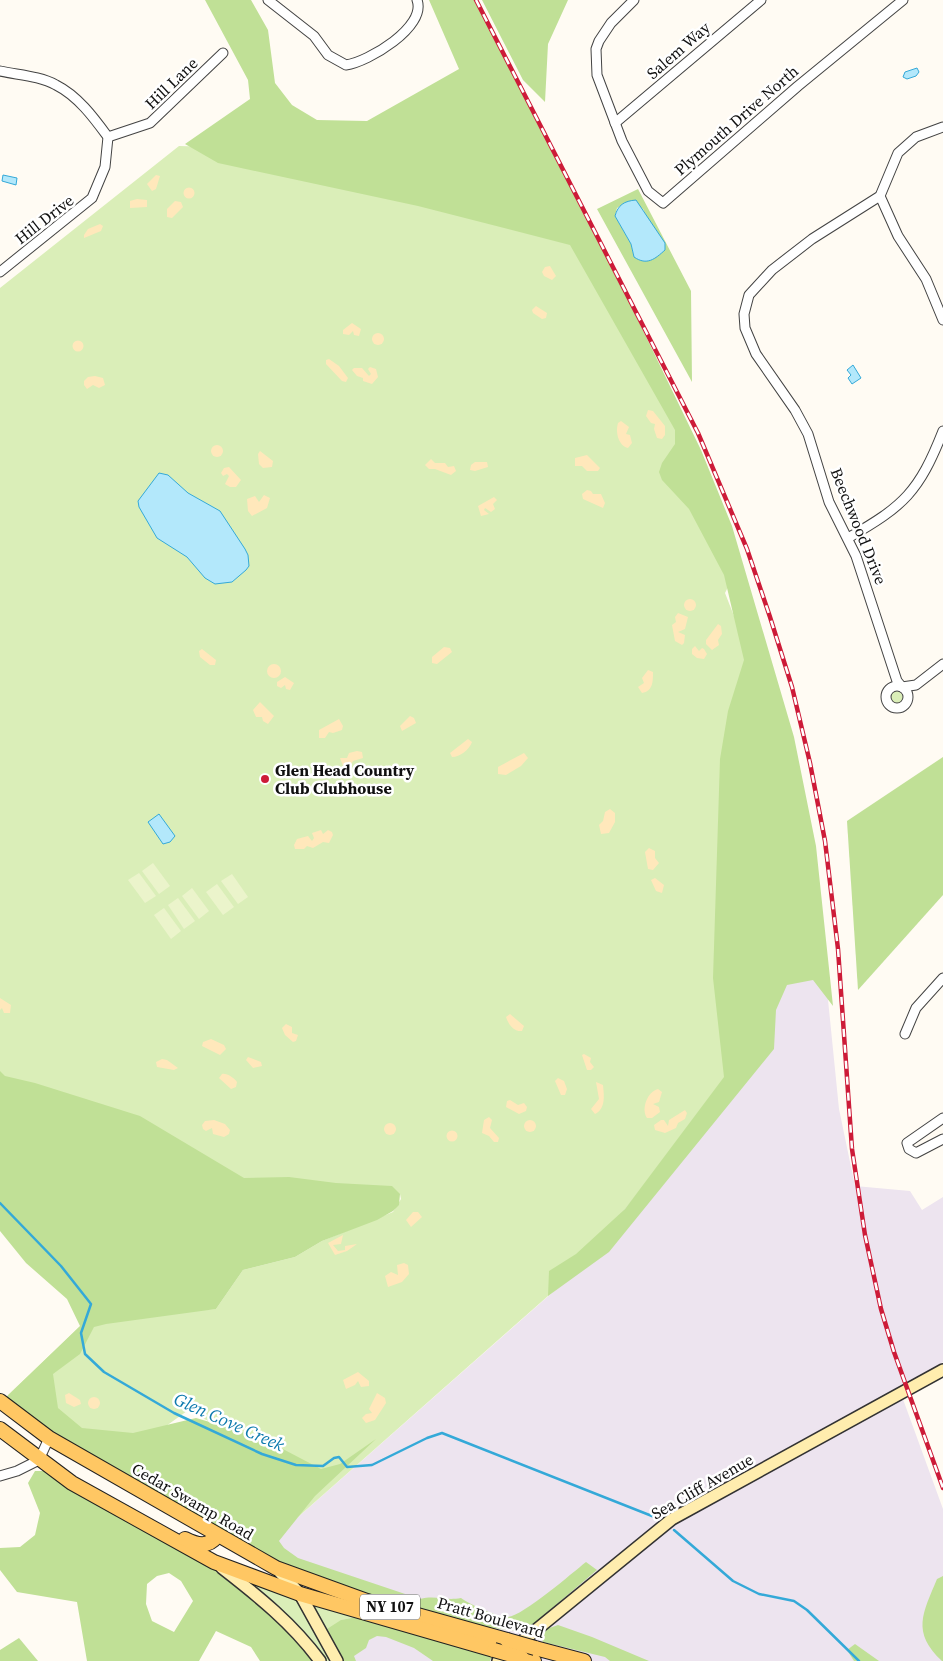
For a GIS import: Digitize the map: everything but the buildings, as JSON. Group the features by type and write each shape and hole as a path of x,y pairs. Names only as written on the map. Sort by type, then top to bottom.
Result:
{"main road":[{"name":"Cedar Swamp Road","path":"0,1401 49,1438 217,1536 276,1568"},
{"name":"NY 107","path":"0,1429 72,1483 214,1562"},
{"path":"118,1509 151,1520 197,1544 210,1543 217,1536"},
{"name":"Pratt Boulevard","path":"214,1562 300,1594 496,1655 584,1661"},
{"name":"Pratt Boulevard","path":"276,1568 366,1601 507,1640 530,1656"}],"street":[{"path":"268,0 314,36 328,55 346,64 364,60 398,37 413,23 418,14 417,0"},
{"path":"615,122 598,75 596,49 611,23 634,0"},
{"name":"Salem Way","path":"615,122 761,0"},
{"name":"Plymouth Drive North","path":"615,122 648,191 663,203 798,86 903,0"},
{"name":"Hill Lane","path":"108,137 150,124 223,53"},
{"path":"0,72 40,79 56,85 90,113 108,137"},
{"path":"943,127 916,137 898,153 880,196 898,236 926,279 943,320"},
{"name":"Hill Drive","path":"0,272 92,198 105,167 108,137"},
{"name":"Beechwood Drive","path":"880,196 812,239 772,270 749,295 744,314 745,328 756,354 795,410 808,434 829,502 848,538 869,591 894,673 902,687 916,685 943,664"},
{"path":"848,538 884,517 908,496 922,478 943,431"},
{"path":"905,1034 916,1008 943,978"},
{"path":"943,1118 907,1143 909,1149 916,1153 943,1139"},
{"name":"Sea Cliff Avenue","path":"496,1655 672,1519 943,1370"},
{"path":"0,1476 18,1471 39,1460 49,1438"},
{"path":"214,1562 268,1604 295,1630 320,1661"},
{"name":"Cedar Swamp Road","path":"276,1568 300,1594 337,1661"}],"shaded area":[{"path":"823,950 839,1109 855,1186 910,1191 922,1210 943,1197 943,1362 900,1391 943,1509 943,1661 341,1661 271,1541 587,1262 751,972"}],"green space":[{"path":"205,0 251,0 268,30 275,83 292,105 317,120 367,121 459,69 429,0 476,0 606,254 701,450 732,526 794,737 816,846 833,1006 813,980 787,985 776,1010 774,1049 609,1252 548,1296 549,1271 576,1254 625,1209 724,1077 713,978 720,759 728,711 744,660 724,575 689,509 662,480 659,472 662,463 675,444 675,430 570,245 418,206 218,163 185,144 250,99 248,80"},
{"path":"482,0 568,0 548,44 545,102 523,80"},
{"path":"179,146 217,147 585,235 740,563 725,593 752,662 730,1080 625,1209 548,1296 298,1517 324,1474 187,1411 109,1467 8,1395 91,1316 216,1309 243,1270 295,1257 322,1241 393,1212 401,1199 400,1194 236,1192 0,1094 0,288"},
{"path":"638,189 691,291 692,382 597,209","holes":["629,201 643,209 647,218 634,257 631,244 615,216 617,208"]},
{"path":"896,691 901,693 903,698 901,703 896,705 891,703 889,698 891,693"},
{"path":"943,757 943,895 858,990 847,821"},
{"path":"153,863 170,886 159,894 142,871"},
{"path":"139,873 156,896 145,903 128,880"},
{"path":"232,874 248,897 238,904 221,881"},
{"path":"217,884 234,907 223,915 206,892"},
{"path":"192,888 209,911 199,919 182,896"},
{"path":"178,898 195,921 184,929 168,905"},
{"path":"164,908 181,931 171,939 154,915"},
{"path":"0,1071 5,1076 35,1083 140,1116 244,1178 289,1177 336,1183 392,1186 400,1194 399,1205 393,1211 377,1220 322,1241 295,1257 243,1270 216,1309 94,1327 80,1354 53,1374 58,1408 82,1428 133,1433 196,1418 258,1436 321,1469 340,1464 376,1439 315,1496 279,1541 284,1548 298,1558 420,1599 461,1598 483,1610 507,1617 524,1610 586,1562 597,1570 524,1632 486,1627 373,1595 300,1571 237,1543 1,1402 80,1326 67,1299 26,1263 0,1231"},
{"path":"35,1471 48,1471 213,1563 267,1605 320,1661 260,1661 251,1647 216,1631 199,1661 87,1661 77,1602 17,1592 0,1570 0,1548 20,1547 35,1535 40,1513 28,1483","holes":["169,1573 181,1581 193,1601 174,1632 152,1621 146,1604 147,1584 157,1576"]},
{"path":"213,1563 367,1615 341,1620 341,1661 320,1661"},
{"path":"943,1576 942,1661 932,1651 926,1641 923,1622 924,1612 937,1579"},
{"path":"367,1615 490,1653 492,1657 490,1661 433,1661 414,1648 386,1637 377,1636 369,1640 366,1648 354,1656 356,1661 341,1661 327,1636 327,1629 341,1620"},
{"path":"558,1625 649,1661 610,1661 605,1657 543,1642 539,1635 541,1631"},
{"path":"19,1638 38,1661 0,1661 0,1650"},
{"path":"855,1644 879,1661 854,1661 847,1650"}],"sand":[{"path":"156,175 160,176 156,189 152,191 147,184"},
{"path":"187,188 191,188 194,193 193,197 187,198 184,195 184,191"},
{"path":"137,199 147,200 147,207 130,208 130,201"},
{"path":"175,201 181,202 183,207 172,218 167,217 167,209"},
{"path":"100,224 103,226 101,231 84,238 88,229"},
{"path":"550,266 556,276 552,280 544,276 542,272 545,267"},
{"path":"536,306 547,313 546,318 542,319 533,313 532,310"},
{"path":"352,323 361,329 359,336 354,335 353,331 349,335 343,334 343,330"},
{"path":"376,333 380,333 384,339 380,345 376,345 372,341 372,337"},
{"path":"78,340 84,346 78,352 72,346"},
{"path":"329,359 339,366 348,378 346,382 342,381 326,364 326,360"},
{"path":"370,367 376,369 378,377 372,384 363,381 363,378 357,376 352,370 354,368 362,368 369,376 371,374 368,369"},
{"path":"88,377 103,378 105,385 99,388 93,385 87,389 84,381"},
{"path":"648,410 653,411 665,426 665,435 662,439 657,438 654,429 655,424 651,423 646,416"},
{"path":"621,421 629,427 626,434 630,435 632,443 628,448 622,445 617,435 618,423"},
{"path":"217,445 223,451 217,457 211,451"},
{"path":"260,451 273,461 272,467 263,468 259,464 258,454"},
{"path":"587,455 600,468 598,471 587,471 582,466 575,466 575,458"},
{"path":"431,459 435,463 445,463 448,467 454,466 456,471 451,475 435,469 429,469 425,465"},
{"path":"475,462 487,462 488,467 475,471 470,470 471,465"},
{"path":"229,467 241,480 236,487 230,487 225,484 229,476 227,474 223,476 221,473 224,468"},
{"path":"587,490 593,494 601,494 605,503 603,508 583,499 582,494"},
{"path":"264,495 270,498 267,508 252,516 248,511 247,499 255,496 259,502"},
{"path":"494,497 497,500 493,504 495,509 491,512 485,508 484,510 489,514 481,516 478,506"},
{"path":"690,599 696,605 690,611 684,605"},
{"path":"678,613 688,617 685,629 678,632 685,635 682,645 675,641 672,625 676,622 675,617"},
{"path":"718,624 721,626 722,634 718,640 719,645 712,650 706,644 706,640"},
{"path":"695,646 699,651 702,648 704,649 707,654 704,659 697,658 692,654 692,649"},
{"path":"444,647 450,648 452,652 437,664 432,663 432,657"},
{"path":"202,649 216,660 215,665 210,665 200,657 199,651"},
{"path":"274,664 279,666 281,671 279,676 274,678 269,676 267,671 269,666"},
{"path":"648,670 653,672 652,683 646,692 642,693 638,687 644,683 642,678"},
{"path":"285,677 294,683 290,690 286,689 285,685 281,688 277,686 277,682"},
{"path":"260,702 274,716 268,724 263,721 262,717 256,717 253,710"},
{"path":"410,716 414,718 416,723 402,731 400,726"},
{"path":"339,719 343,726 342,730 333,733 329,732 325,738 319,738 319,730"},
{"path":"468,739 472,742 469,748 461,754 452,757 450,753"},
{"path":"362,752 363,758 353,761 350,766 343,766 340,758 347,758 349,753"},
{"path":"524,753 528,758 521,766 506,775 498,774 498,767"},
{"path":"610,809 615,813 615,822 609,833 601,834 599,825 603,821 605,812"},
{"path":"321,830 323,834 328,830 332,832 333,835 329,843 323,842 313,848 307,846 304,849 295,849 294,845 297,839 308,836 312,841 314,838 312,833"},
{"path":"649,848 655,851 655,858 659,863 653,870 648,869 645,852"},
{"path":"655,878 664,885 662,893 656,891 651,880"},
{"path":"0,998 11,1005 10,1013 4,1013 2,1008 0,1010"},
{"path":"510,1014 524,1026 522,1031 514,1029 510,1025 506,1017"},
{"path":"286,1024 292,1027 292,1033 298,1035 296,1041 293,1042 285,1035 282,1028"},
{"path":"211,1039 224,1045 226,1049 220,1055 202,1046 203,1042"},
{"path":"584,1054 591,1058 590,1062 594,1067 591,1070 587,1070 582,1055"},
{"path":"248,1057 261,1062 262,1066 253,1068 246,1060"},
{"path":"162,1059 167,1060 178,1068 174,1070 157,1067 156,1062"},
{"path":"222,1074 234,1079 237,1082 236,1087 231,1089 219,1078"},
{"path":"558,1078 564,1081 567,1089 565,1095 561,1095 555,1081"},
{"path":"596,1082 603,1085 604,1097 601,1109 595,1114 591,1109 599,1099"},
{"path":"658,1089 662,1092 659,1102 653,1104 659,1107 660,1112 652,1118 647,1118 645,1114 646,1101"},
{"path":"510,1100 518,1105 524,1103 527,1107 526,1111 519,1114 506,1107 507,1101"},
{"path":"685,1110 687,1113 685,1119 678,1123 676,1128 665,1133 655,1130 654,1125 661,1120 664,1120 668,1126 669,1120"},
{"path":"489,1117 492,1120 490,1128 499,1138 498,1142 494,1142 489,1136 482,1133 484,1120"},
{"path":"214,1120 225,1124 230,1130 229,1134 224,1137 213,1134 212,1128 206,1131 203,1129 202,1125 205,1121"},
{"path":"530,1120 536,1126 530,1132 524,1126"},
{"path":"388,1123 392,1123 396,1129 392,1135 388,1135 384,1131 384,1127"},
{"path":"452,1130 458,1136 452,1142 446,1136"},
{"path":"413,1212 418,1212 422,1217 411,1227 406,1220"},
{"path":"343,1235 341,1244 333,1245 338,1251 345,1250 345,1246 357,1244 347,1251 335,1255 328,1243"},
{"path":"404,1263 408,1265 409,1274 402,1282 388,1287 385,1276 391,1272 398,1275 397,1265"},
{"path":"358,1372 369,1381 369,1386 361,1387 358,1381 355,1385 346,1389 343,1380"},
{"path":"69,1393 80,1400 81,1404 74,1407 66,1403 65,1395"},
{"path":"377,1393 385,1398 386,1403 375,1420 366,1423 362,1418 366,1414 372,1413 369,1409"},
{"path":"96,1397 99,1398 99,1408 92,1409 89,1408 88,1401 89,1398"}],"water":[{"path":"917,68 919,72 916,76 907,79 903,77 905,72"},
{"path":"3,175 17,178 16,185 2,181"},
{"path":"636,200 665,243 665,250 654,259 647,261 634,257 631,244 615,216 622,204"},
{"path":"853,365 861,378 852,384 848,378 851,375 847,370"},
{"path":"159,473 168,475 188,493 220,511 248,555 249,566 232,582 215,584 205,578 187,557 157,538 139,507 138,501"},
{"path":"159,814 175,836 170,842 163,844 148,822"}],"waterway":[{"name":"Glen Cove Creek","path":"0,1203 61,1266 91,1304 81,1333 85,1354 104,1372 174,1413 262,1454 296,1465 323,1466 334,1458 339,1457 347,1467 372,1465 427,1438 442,1433 657,1518"},
{"name":"Glen Cove Creek","path":"674,1530 733,1581 759,1594 794,1601 807,1610 859,1661"}],"railway":[{"path":"476,0 698,433 747,549 792,687 810,763 825,841 838,949 852,1149 865,1235 881,1309 894,1352 943,1488"}],"place":[{"name":"Glen Head Country Club Clubhouse","path":"265,779"}]}
